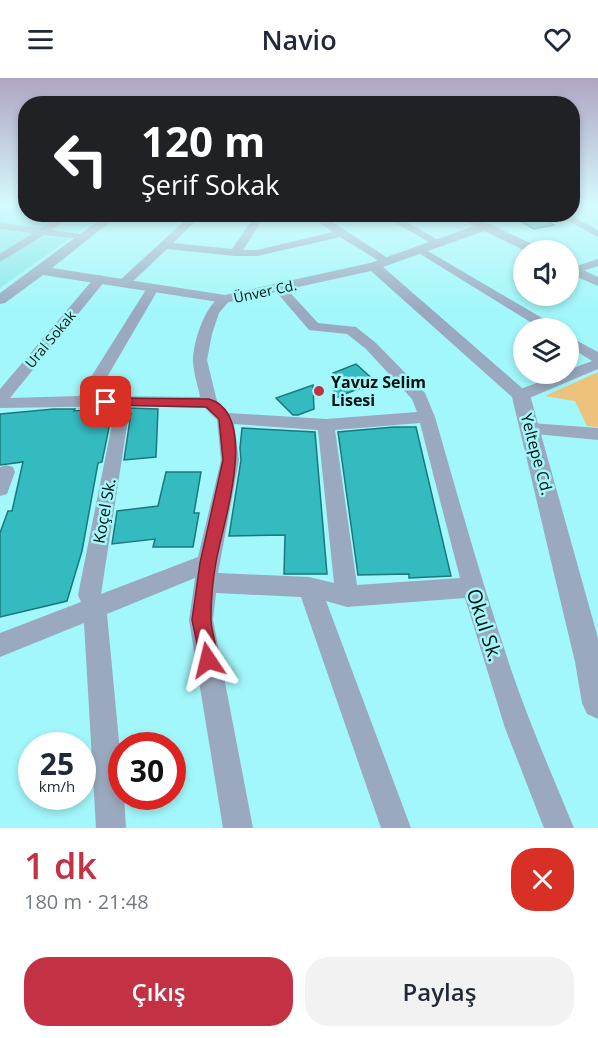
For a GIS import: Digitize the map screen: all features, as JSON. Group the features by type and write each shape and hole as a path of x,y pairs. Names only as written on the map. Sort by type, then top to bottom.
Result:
{"street":[{"path":"0,259 32,239"},
{"path":"0,300 7,289 39,270 78,239"},
{"path":"124,283 171,239"},
{"path":"235,253 244,239"},
{"path":"164,245 235,253 256,253 316,239"},
{"path":"350,239 381,264"},
{"path":"431,239 440,244"},
{"name":"Ünver Cd.","path":"39,270 225,299 381,264 454,239"},
{"path":"421,250 533,318"},
{"path":"579,267 598,262"},
{"name":"Yeltepe Cd.","path":"381,264 521,395 594,663 598,703"},
{"path":"579,273 598,282"},
{"name":"Ural Sokak","path":"0,401 100,279"},
{"path":"84,402 153,288"},
{"name":"Okul Sk.","path":"279,288 314,327 351,330 370,346 419,398 427,417 472,586 531,765 559,828"},
{"path":"225,299 213,312 200,360 230,460 201,620 238,828"},
{"path":"579,347 598,358"},
{"path":"521,395 598,364"},
{"path":"0,401 84,402 217,411 326,424 427,417"},
{"name":"Koçel Sk.","path":"111,828 95,609 89,595 121,413"},
{"path":"326,424 347,596"},
{"path":"531,429 598,434"},
{"path":"0,645 95,609 208,573 309,587 347,596 472,586"},
{"path":"309,587 396,828"}],"shaded area":[{"path":"0,239 69,239 0,288"},
{"path":"598,372 598,427 587,426 575,401 545,396 572,384 579,384 579,381"}],"building":[{"path":"356,364 376,382 335,398 333,373"},
{"path":"313,385 314,409 298,415 293,415 276,398"},
{"path":"113,408 102,462 98,463 82,551 67,601 0,617 0,533 8,511 12,511 23,462 0,465 0,414 54,409 75,409 74,411"},
{"path":"129,408 158,409 156,457 124,460 131,413"},
{"path":"416,427 451,576 409,578 409,574 358,575 338,432"},
{"path":"242,428 315,432 327,574 284,574 285,535 229,536 241,460"},
{"path":"166,472 201,472 194,513 199,513 193,547 153,547 155,539 112,544 117,511 158,506"}],"place":[{"name":"Yavuz Selim Lisesi","path":"319,391"}],"route":[{"path":"106,402 209,403 225,418 230,460 208,563 201,620 208,660"}]}
